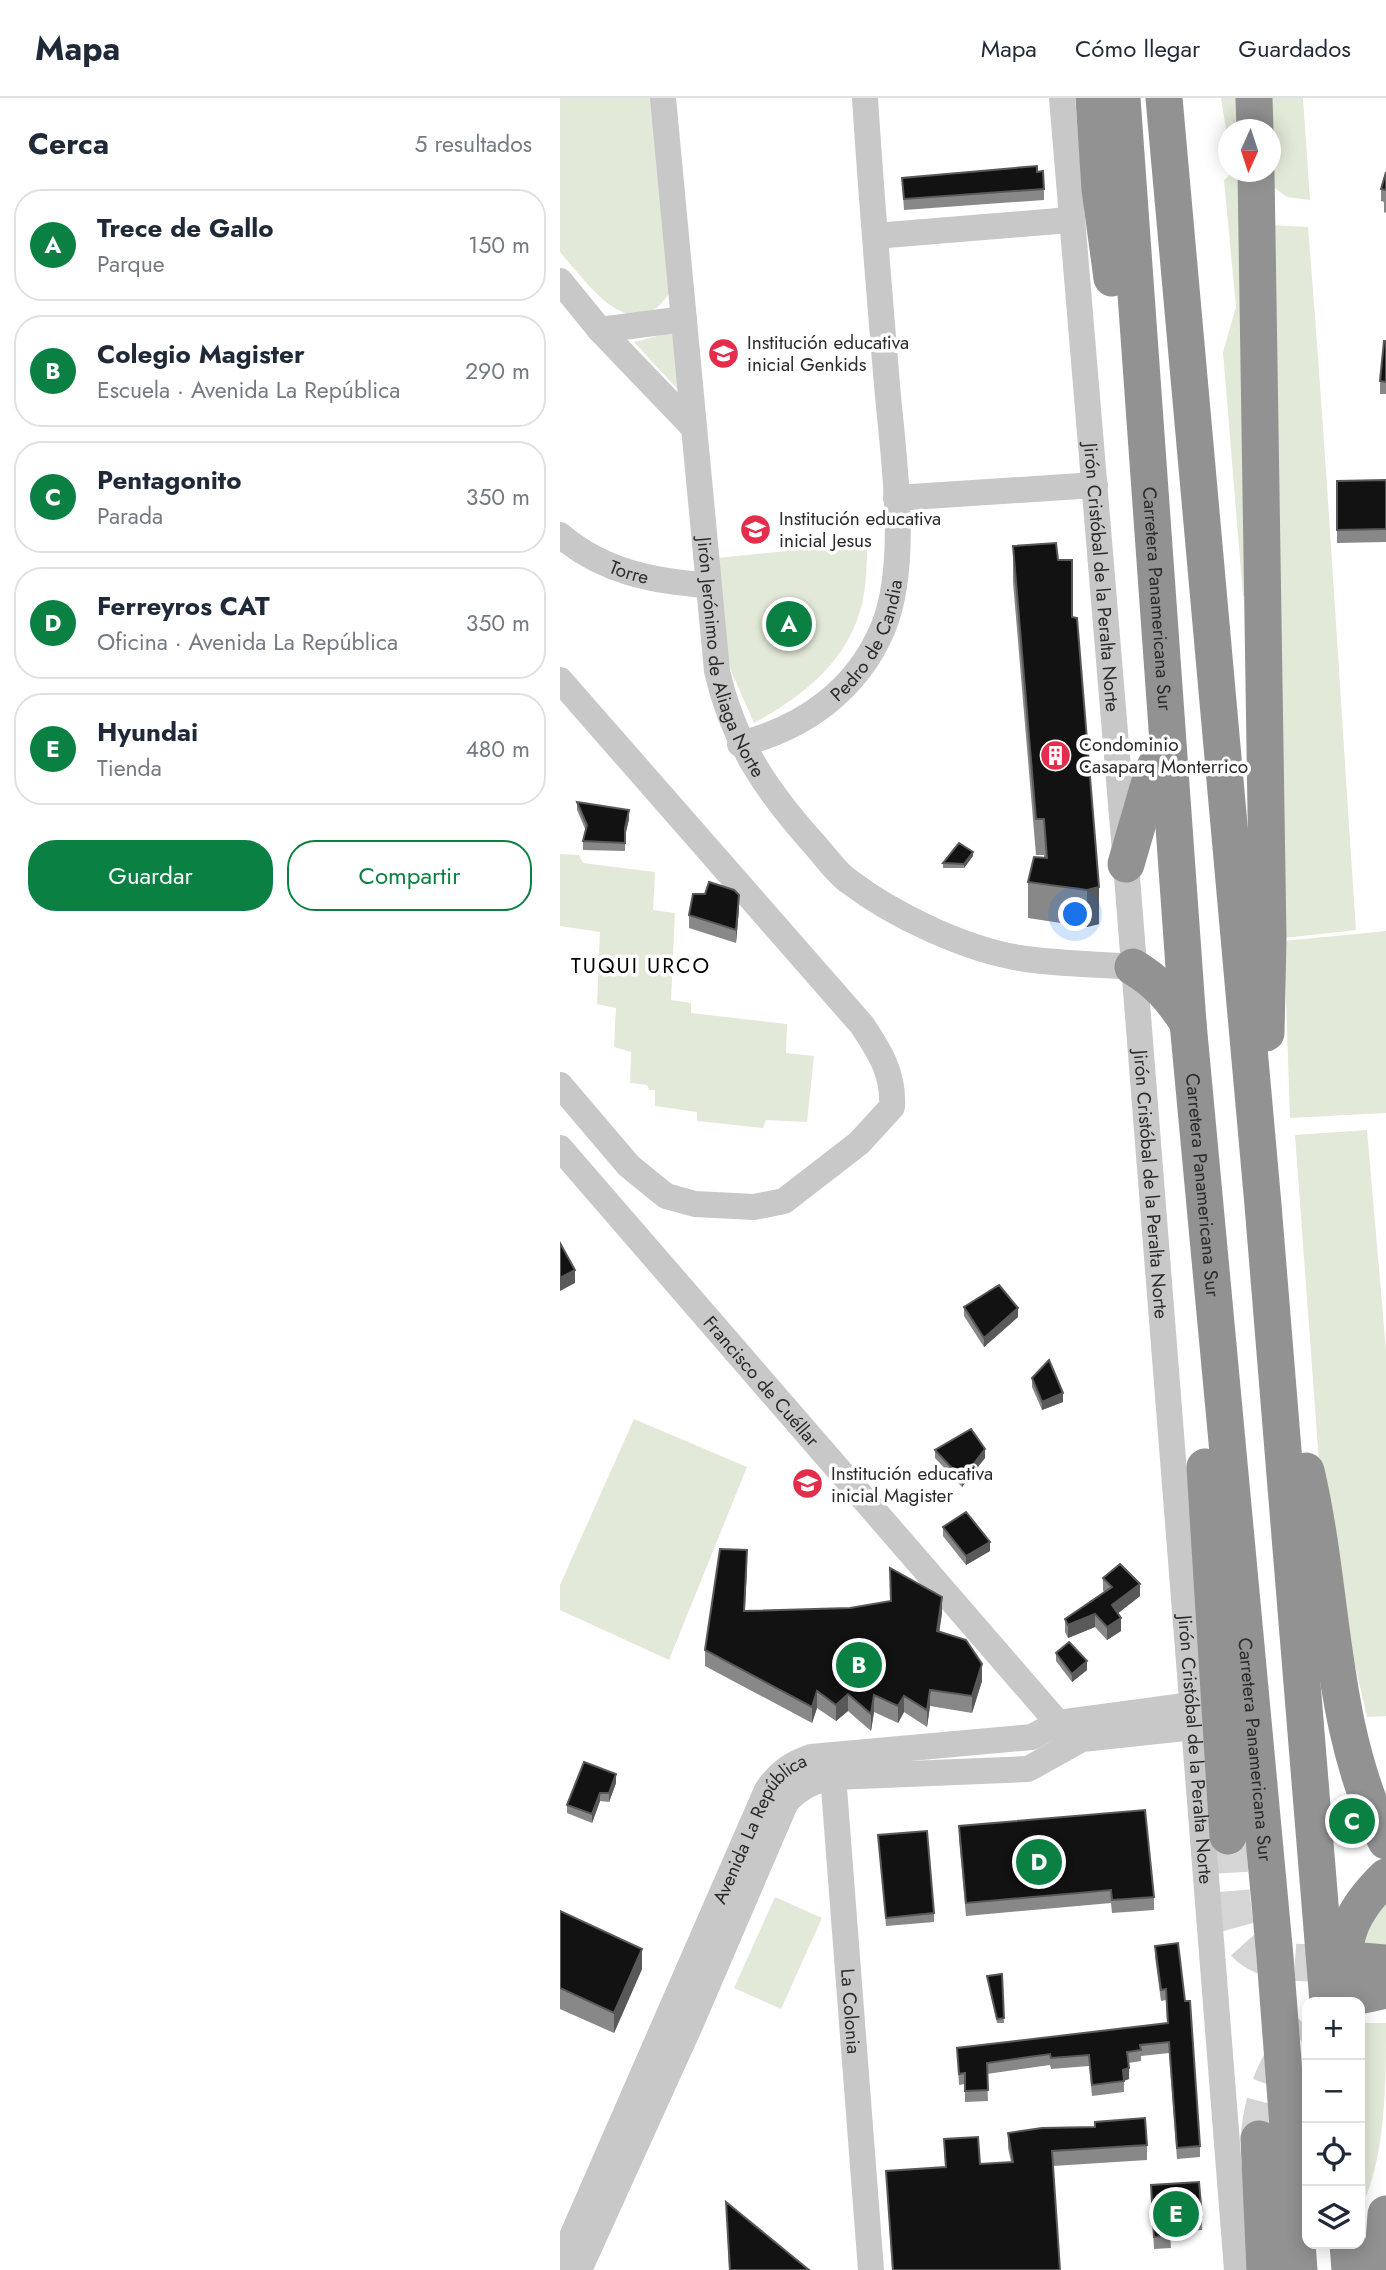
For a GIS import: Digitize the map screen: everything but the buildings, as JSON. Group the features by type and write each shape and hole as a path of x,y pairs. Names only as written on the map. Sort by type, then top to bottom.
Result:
{"highway":[{"path":"1094,98 1100,189 1117,309 1145,406"},
{"name":"Carretera Panamericana Sur","path":"1122,98 1188,1023 1275,1957 1299,2270"},
{"path":"1164,98 1274,1332 1359,1986"},
{"path":"1254,98 1255,119"},
{"path":"1256,182 1268,939 1263,1205"},
{"path":"1126,864 1153,771 1167,744"},
{"path":"1133,967 1168,993 1188,1023"},
{"path":"1215,1321 1201,1361 1227,1836"},
{"path":"1274,1332 1362,1728 1370,1749 1386,1765"},
{"path":"1309,1482 1350,1742 1366,1795 1386,1841"},
{"path":"1359,1986 1345,1934 1353,1914 1380,1883"},
{"path":"1259,2139 1265,2270"},
{"path":"1382,2270 1386,2214"},
{"path":"1348,2249 1350,2270"}],"street":[{"name":"Jirón Jerónimo de Aliaga Norte","path":"663,98 717,671 726,710 740,744 785,812 846,879 890,907 931,929 1025,959 1133,967"},
{"name":"Pedro de Candia","path":"740,744 769,737 798,724 833,701 856,672 882,629 892,596 896,498 864,98"},
{"name":"Jirón Cristóbal de la Peralta Norte","path":"1062,98 1070,220 1126,864 1237,2270"},
{"path":"875,236 1045,225 1070,220"},
{"path":"560,281 600,330 693,427"},
{"path":"600,330 684,318"},
{"path":"896,498 1095,485"},
{"name":"Torre","path":"560,535 598,562 629,573 665,583 708,585"},
{"path":"560,680 862,1025 883,1058 893,1086 892,1107 859,1143 784,1201 754,1207 695,1203 666,1196 629,1166 560,1085"},
{"name":"Francisco de Cuéllar","path":"560,1148 1064,1734"},
{"name":"Avenida La República","path":"560,2264 767,1790 791,1764 833,1766 1193,1716"},
{"name":"Avenida La República","path":"579,2270 692,2021 786,1802 799,1788 833,1766"},
{"name":"La Colonia","path":"833,1766 871,2270"}],"green space":[{"path":"560,98 658,98 676,283 661,304 646,313 630,314 615,308 586,283 560,252"},
{"path":"1221,98 1244,98 1245,119 1224,119"},
{"path":"1264,98 1303,98 1310,200 1287,197 1267,182 1281,182 1281,119 1268,119"},
{"path":"1224,182 1248,182 1248,596 1243,596 1223,352 1236,307"},
{"path":"1268,225 1308,227 1356,930 1284,938"},
{"path":"676,331 683,395 634,342"},
{"path":"868,543 863,600 845,646 805,690 754,723 729,666 716,558"},
{"path":"560,854 579,855 583,863 655,872 653,910 675,913 671,1000 691,1003 691,1013 787,1024 786,1053 814,1056 807,1122 766,1120 763,1128 697,1121 697,1112 655,1106 655,1090 649,1090 647,1085 630,1083 631,1052 614,1047 616,1008 597,1004 600,932 560,926"},
{"path":"1386,931 1386,1113 1290,1118 1284,941"},
{"path":"1367,1130 1386,1350 1386,1716 1367,1717 1324,1530 1295,1135"},
{"path":"634,1419 747,1467 669,1660 560,1610 560,1585"},
{"path":"1386,1895 1386,1949 1361,1948 1360,1938"},
{"path":"775,1897 822,1918 781,2009 734,1988"},
{"path":"1365,2023 1386,2023 1381,2134 1373,2177 1366,2197"}],"tunnel":[{"path":"1228,1836 1234,1915 1238,1933 1247,1945 1259,1954 1291,1962 1357,1961"},
{"path":"1259,2139 1264,2108 1273,2079 1287,2051 1302,2032"}],"place":[{"name":"Institución educativa inicial Genkids","path":"724,353"},
{"name":"Institución educativa inicial Jesus","path":"756,529"},
{"name":"Trece de Gallo","path":"789,624"},
{"name":"Condominio Casaparq Monterrico","path":"1056,755"},
{"name":"Institución educativa inicial Magister","path":"808,1484"},
{"name":"Colegio Magister","path":"859,1665"},
{"name":"Pentagonito","path":"1352,1821"},
{"name":"Ferreyros CAT","path":"1039,1862"},
{"name":"Hyundai","path":"1176,2214"}],"district":[{"name":"TUQUI URCO","path":"641,966"}]}
